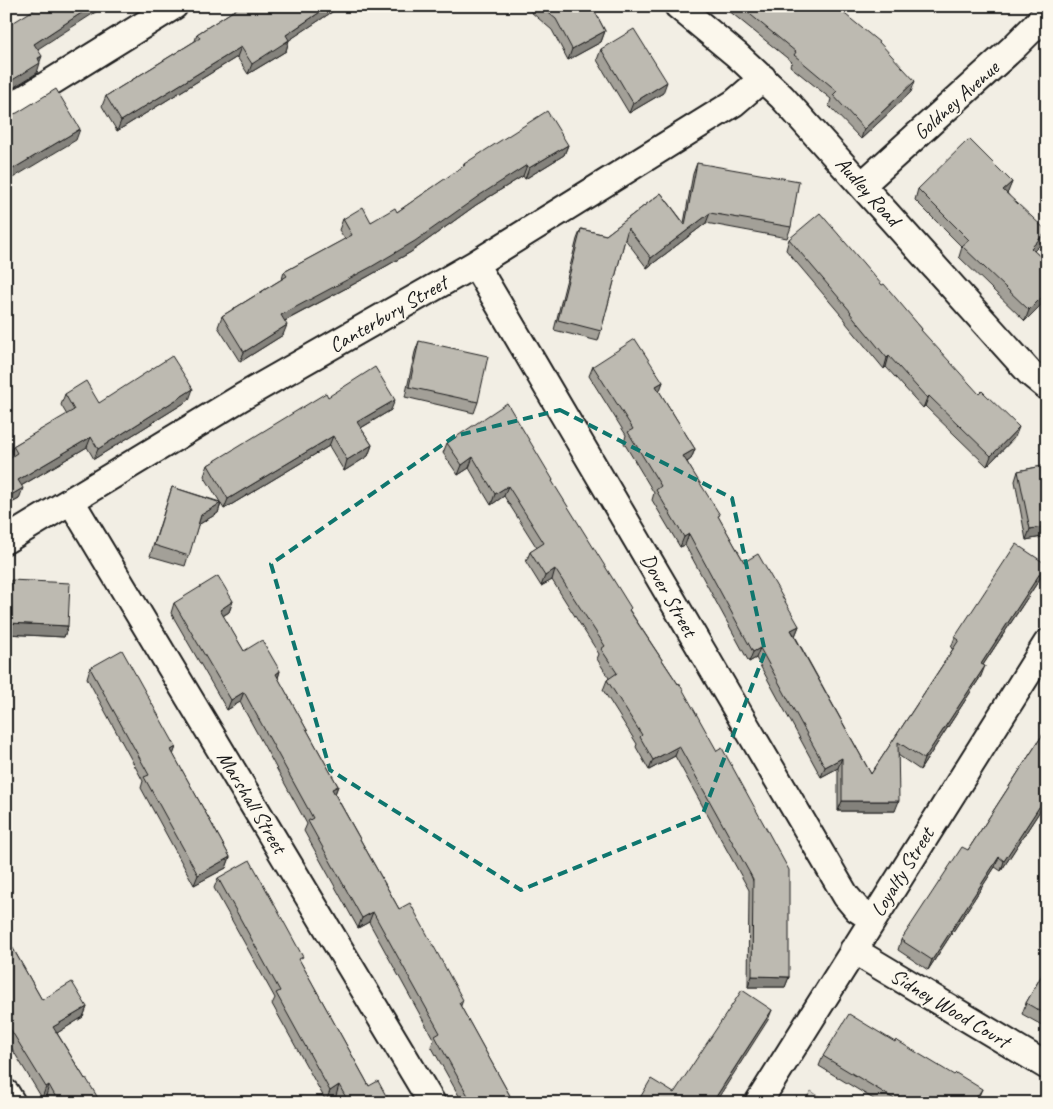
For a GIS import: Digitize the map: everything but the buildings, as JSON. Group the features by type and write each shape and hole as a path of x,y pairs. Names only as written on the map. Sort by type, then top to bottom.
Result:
{"street":[{"path":"6,110 174,6"},
{"name":"Audley Road","path":"678,6 763,78 862,185 1030,373 1047,387"},
{"name":"Goldney Avenue","path":"862,185 1014,47 1047,12"},
{"name":"Canterbury Street","path":"6,540 242,397 475,264 734,103 763,78"},
{"name":"Dover Street","path":"475,264 846,896 857,908 872,919"},
{"name":"Marshall Street","path":"71,501 432,1103"},
{"name":"Loyalty Street","path":"758,1103 1047,643"},
{"name":"Sidney Wood Court","path":"853,950 1047,1066"},
{"path":"6,1093 12,1103"}],"highlighted area":[{"path":"560,410 732,498 765,652 702,816 521,890 330,770 271,564 455,436"}],"shaded area":[{"path":"811,1091 829,1103 803,1103"}]}
